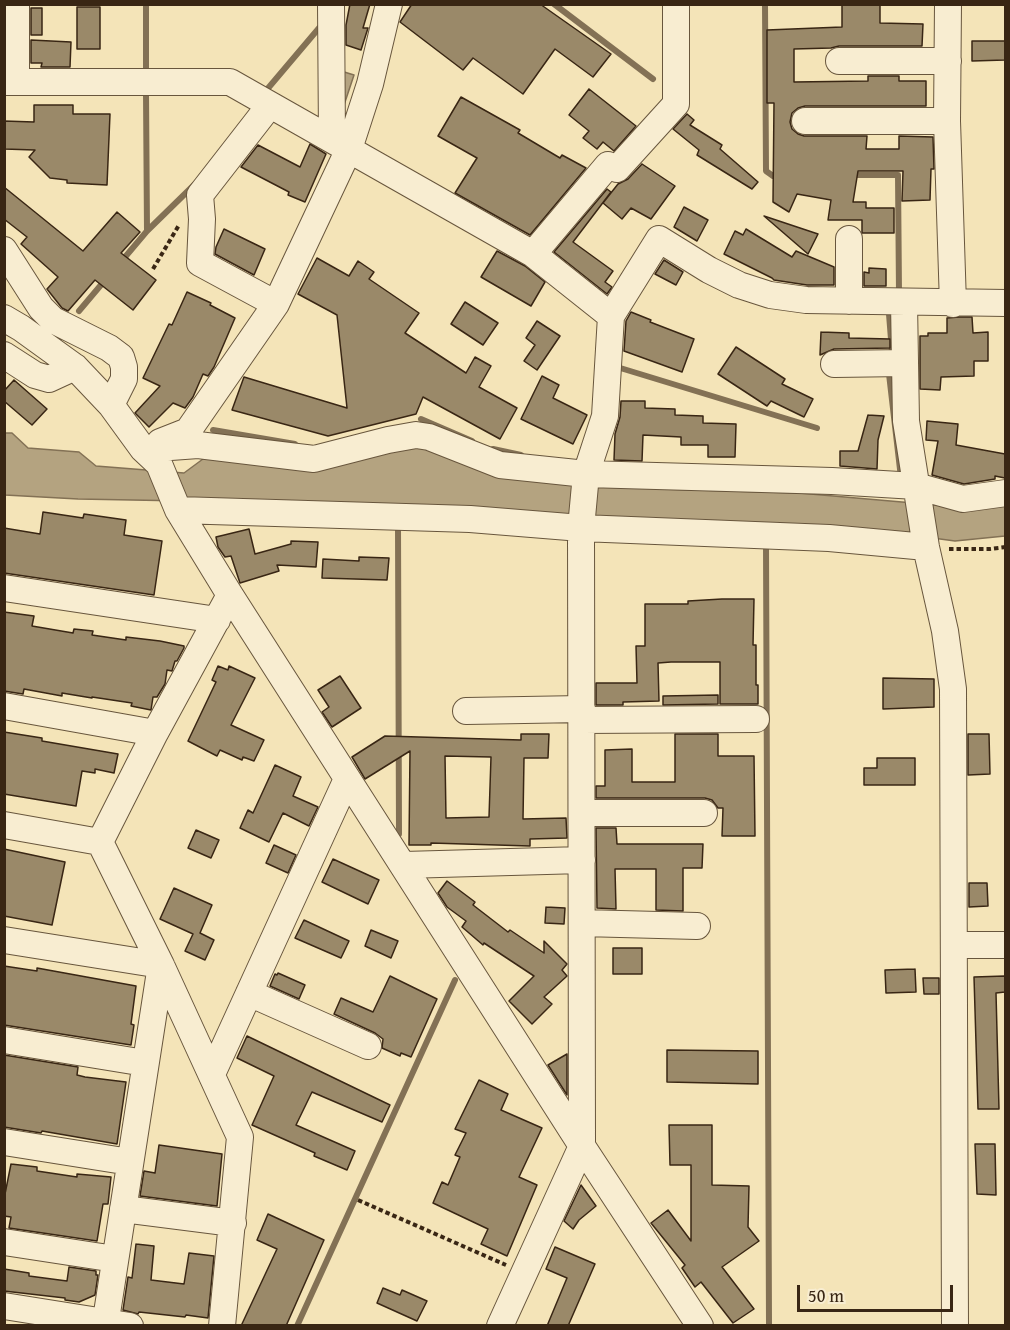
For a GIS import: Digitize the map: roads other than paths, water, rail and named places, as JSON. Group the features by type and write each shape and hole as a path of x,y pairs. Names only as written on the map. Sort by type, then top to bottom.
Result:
{"street":[{"path":"16,4 10,82 231,82 533,254 611,316"},
{"path":"331,4 341,144"},
{"path":"151,456 188,431 276,304 341,144 370,84 389,4"},
{"path":"533,254 608,165 616,169 676,104 676,4"},
{"path":"948,4 947,121 953,304"},
{"path":"839,61 948,61"},
{"path":"270,105 200,195 202,219 200,263 276,304"},
{"path":"805,121 947,121"},
{"path":"500,1326 582,1146 581,528 585,474 605,416 611,316 659,239 709,270 739,285 779,297 806,300 953,304 1005,303"},
{"path":"849,239 849,301"},
{"path":"4,250 41,308 53,320 99,342 121,357 124,379 111,405"},
{"path":"904,302 906,421 925,545 945,630 952,689 955,1326"},
{"path":"4,318 75,367 111,405 151,456 177,508 230,595 582,1146 700,1326"},
{"path":"4,355 35,375 49,379 75,367"},
{"path":"834,364 905,363"},
{"path":"151,456 198,445 314,459 416,435 429,436 500,465 585,474 831,481 916,490 963,499 1005,493"},
{"path":"177,508 470,519 581,528 829,538 925,545"},
{"path":"4,588 217,620"},
{"path":"100,842 155,733 230,595"},
{"path":"4,706 155,733"},
{"path":"466,711 756,719"},
{"path":"212,1074 347,779"},
{"path":"582,813 704,813"},
{"path":"4,825 100,842"},
{"path":"100,842 161,964 240,1137 222,1326"},
{"path":"404,865 582,861"},
{"path":"582,923 697,926"},
{"path":"4,940 161,964"},
{"path":"955,945 1005,945"},
{"path":"4,1306 113,1324 115,1259 161,964"},
{"path":"249,993 368,1046"},
{"path":"4,1040 145,1063"},
{"path":"4,1142 130,1162"},
{"path":"123,1209 233,1224"},
{"path":"4,1242 115,1259"}],"waterway":[{"path":"146,4 146,71"},
{"path":"554,4 653,79"},
{"path":"765,4 766,171 773,176 779,175"},
{"path":"264,93 319,28"},
{"path":"146,93 147,231"},
{"path":"849,175 898,175 899,293"},
{"path":"120,263 147,231 194,185"},
{"path":"79,311 106,279"},
{"path":"889,314 892,352"},
{"path":"617,367 817,428"},
{"path":"889,374 901,478"},
{"path":"421,419 472,441"},
{"path":"213,430 295,444"},
{"path":"493,449 521,455"},
{"path":"398,526 399,834"},
{"path":"766,545 769,1324"},
{"path":"297,1326 455,980"}]}
